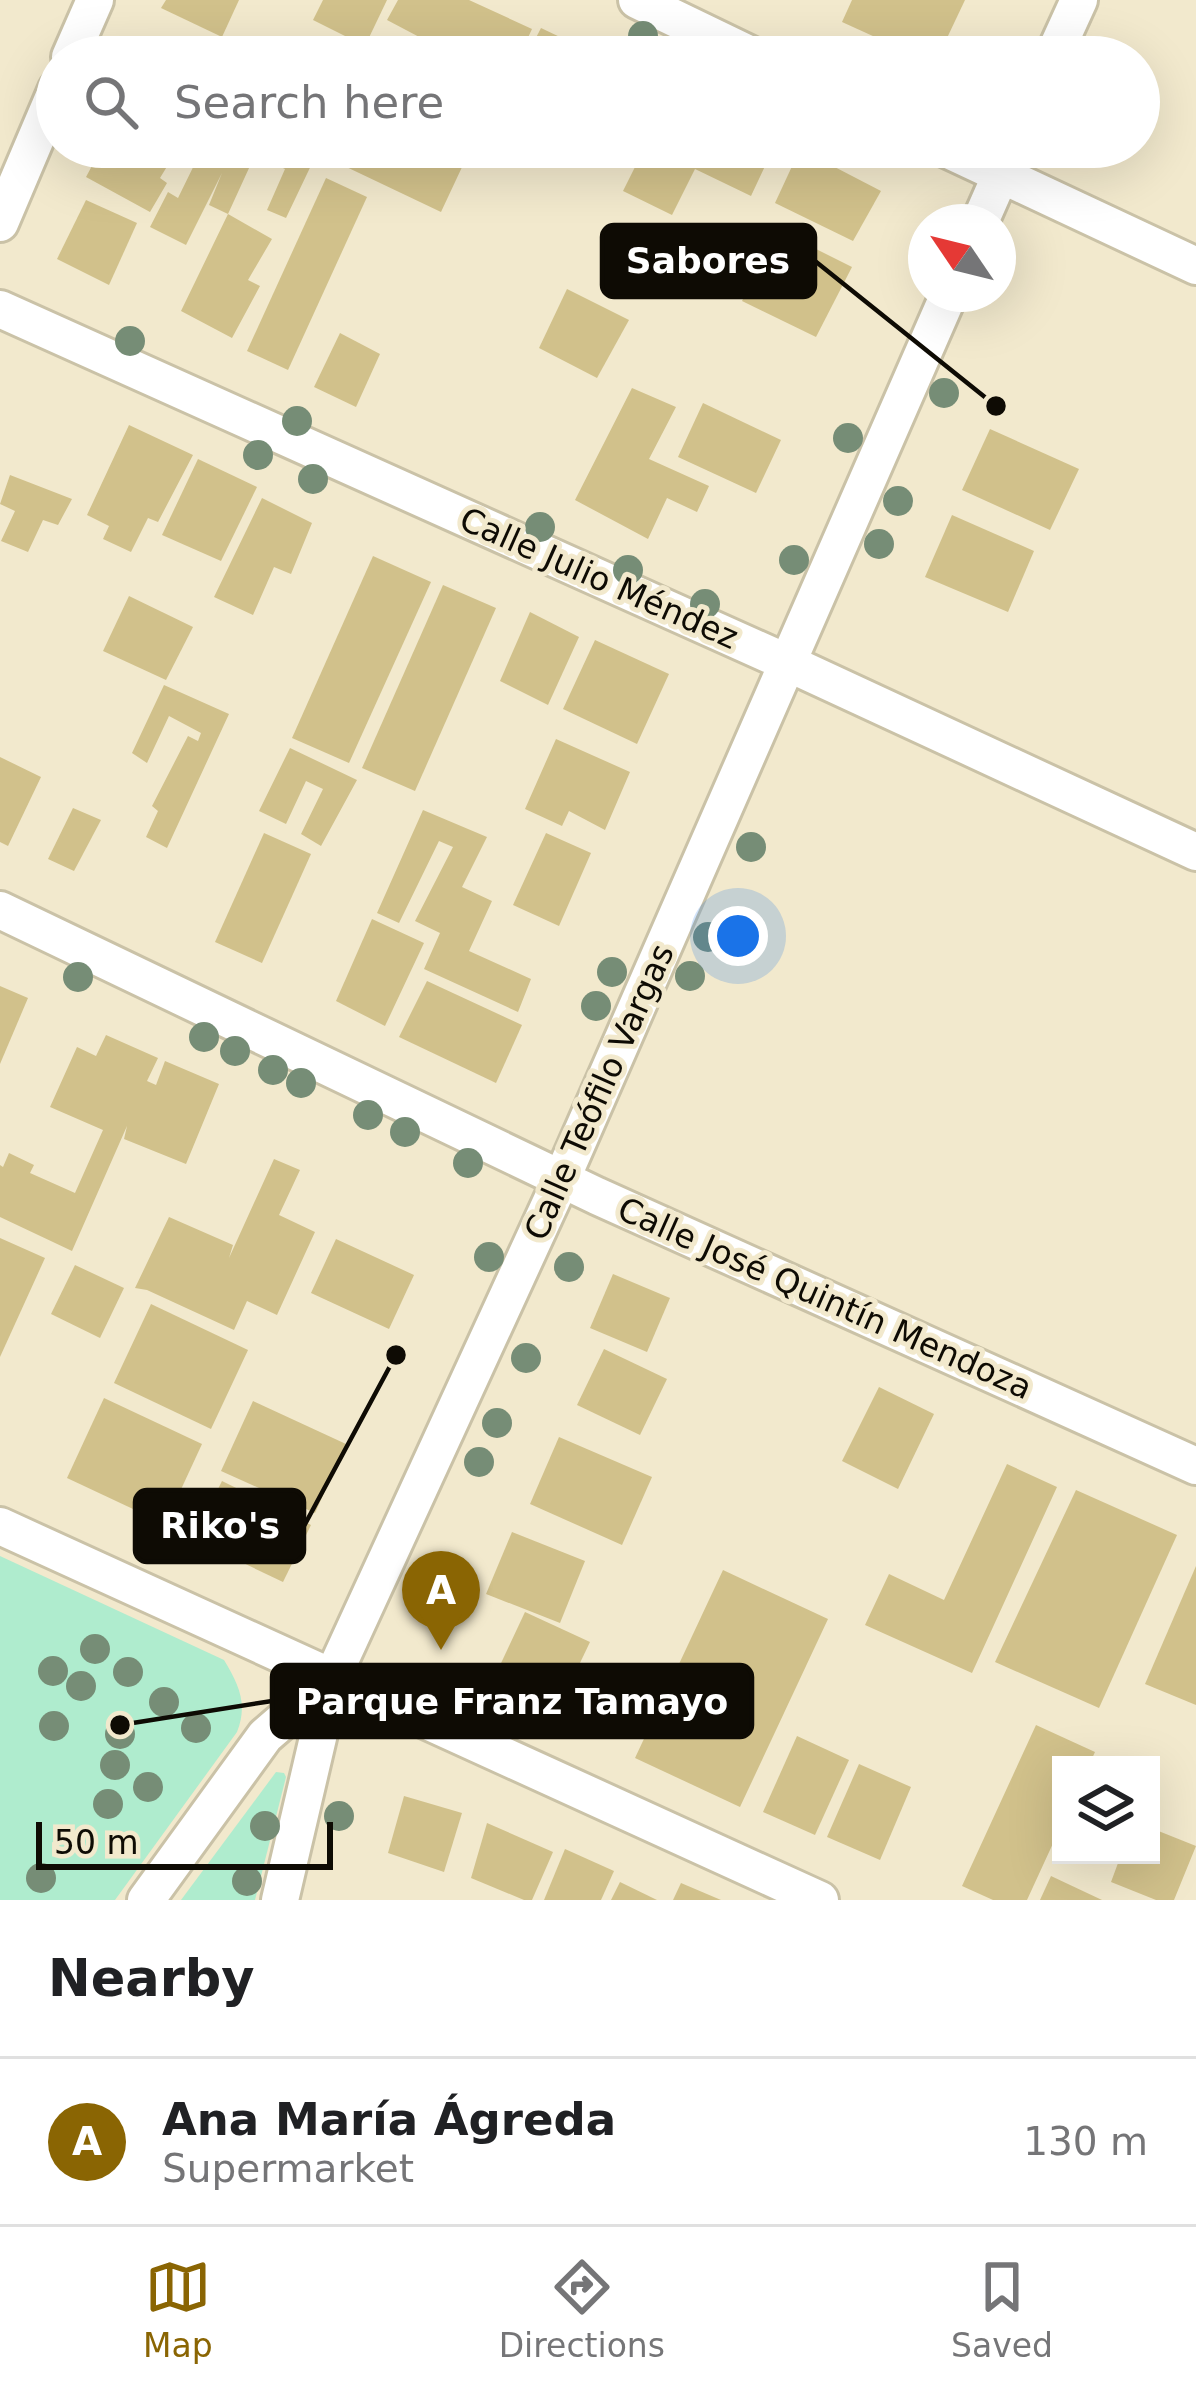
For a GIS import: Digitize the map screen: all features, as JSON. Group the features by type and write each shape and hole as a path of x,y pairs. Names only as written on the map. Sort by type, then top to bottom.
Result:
{"street":[{"path":"79,36 95,0"},
{"path":"638,0 712,36"},
{"path":"1062,36 1078,0"},
{"path":"0,223 36,138"},
{"path":"988,204 1004,168"},
{"path":"1020,168 1196,266"},
{"name":"Calle Julio Méndez","path":"0,309 1196,852"},
{"name":"Calle Teófilo Vargas","path":"280,1900 332,1678 562,1178 941,312"},
{"name":"Calle José Quintín Mendoza","path":"0,910 562,1178 1196,1466"},
{"path":"0,1526 820,1900"},
{"path":"146,1900 265,1736 332,1678"}],"green space":[{"path":"0,1556 224,1660 238,1686 242,1712 237,1732 115,1900 0,1900"},
{"path":"276,1772 286,1777 255,1900 181,1900"}],"building":[{"path":"166,0 239,0 222,36 161,8"},
{"path":"323,0 387,0 370,36 345,36 313,20"},
{"path":"398,0 469,0 532,29 529,36 417,36 387,20"},
{"path":"852,0 965,0 948,36 873,36 842,22"},
{"path":"91,168 166,168 160,178 167,183 150,212 86,177"},
{"path":"193,168 249,168 228,214 209,205 222,173 186,245 150,227 168,192 178,198"},
{"path":"310,168 286,218 267,210 285,169"},
{"path":"349,168 462,168 441,212"},
{"path":"634,168 764,168 751,196 695,169 672,215 623,191"},
{"path":"791,168 837,168 881,191 853,241 775,203"},
{"path":"326,178 367,197 288,370 247,351"},
{"path":"86,200 137,223 109,285 57,259"},
{"path":"228,214 272,239 248,280 260,286 232,338 181,311"},
{"path":"776,229 852,267 816,337 742,301"},
{"path":"567,289 629,320 597,378 539,348"},
{"path":"340,333 380,354 356,407 314,387"},
{"path":"632,388 676,407 649,459 709,486 697,512 667,498 648,539 575,500"},
{"path":"703,403 781,440 756,493 678,457"},
{"path":"129,425 193,455 158,522 148,518 131,552 103,539 109,526 87,515"},
{"path":"990,429 1079,469 1050,530 962,490"},
{"path":"198,459 257,487 221,561 162,535"},
{"path":"10,475 72,499 58,525 43,520 28,552 1,541 15,511 0,504"},
{"path":"262,498 312,523 291,574 274,567 253,615 214,597"},
{"path":"952,515 1034,551 1008,612 925,577"},
{"path":"373,556 431,582 349,763 292,738"},
{"path":"443,585 496,608 415,791 362,768"},
{"path":"129,596 193,627 166,680 103,651"},
{"path":"530,612 579,637 548,705 500,681"},
{"path":"595,640 669,674 637,744 563,709"},
{"path":"164,685 229,714 167,848 146,837 158,811 152,806 188,736 198,741 201,733 169,716 147,763 132,753"},
{"path":"556,739 630,772 605,830 569,811 562,826 525,809"},
{"path":"290,748 357,780 321,846 301,834 323,789 306,781 286,824 259,811"},
{"path":"0,757 41,777 8,846 0,842"},
{"path":"73,808 101,820 74,871 48,859"},
{"path":"423,810 487,837 462,887 492,901 469,951 531,979 518,1012 424,969 440,933 415,921 453,847 439,841 399,923 377,913"},
{"path":"264,833 311,854 262,963 215,942"},
{"path":"546,833 591,853 559,926 513,905"},
{"path":"372,919 424,943 385,1026 336,1001"},
{"path":"427,981 522,1025 496,1083 399,1037"},
{"path":"0,986 28,998 0,1064"},
{"path":"106,1035 158,1058 147,1081 156,1085 165,1061 219,1084 186,1164 124,1139 127,1126 72,1251 0,1217 0,1165 9,1153 34,1165 30,1173 75,1193 103,1130 50,1107 77,1047 96,1056"},
{"path":"274,1159 300,1170 279,1215 315,1232 277,1315 247,1301 234,1330 135,1288 169,1217 233,1245 229,1258"},
{"path":"0,1238 45,1258 0,1357"},
{"path":"336,1239 414,1275 389,1329 311,1293"},
{"path":"75,1265 124,1288 100,1338 51,1314"},
{"path":"613,1274 670,1298 647,1352 590,1328"},
{"path":"151,1304 248,1350 211,1429 114,1383"},
{"path":"604,1349 667,1379 640,1435 577,1405"},
{"path":"879,1387 934,1414 898,1489 842,1461"},
{"path":"104,1398 202,1444 165,1524 67,1478"},
{"path":"253,1401 346,1444 315,1513 221,1471"},
{"path":"559,1437 652,1477 622,1545 530,1504"},
{"path":"1007,1464 1057,1487 972,1673 865,1625 889,1574 944,1600"},
{"path":"222,1481 311,1525 283,1582 193,1539"},
{"path":"1076,1490 1177,1535 1099,1708 995,1662"},
{"path":"512,1532 585,1561 560,1623 486,1594"},
{"path":"1196,1566 1196,1705 1145,1684"},
{"path":"723,1570 828,1619 740,1807 635,1758"},
{"path":"525,1612 590,1642 558,1709 494,1678"},
{"path":"1036,1725 1095,1752 1093,1756 1052,1756 1052,1846 1027,1900 993,1900 962,1886"},
{"path":"797,1736 849,1760 815,1835 763,1812"},
{"path":"859,1764 911,1787 880,1860 827,1837"},
{"path":"404,1796 462,1813 444,1872 388,1853"},
{"path":"487,1823 553,1852 532,1900 471,1878"},
{"path":"1160,1832 1196,1846 1174,1900 1156,1900 1111,1882 1118,1864 1160,1864"},
{"path":"565,1849 614,1871 601,1900 544,1900"},
{"path":"1051,1876 1102,1900 1040,1900"},
{"path":"620,1882 657,1900 611,1900"},
{"path":"681,1883 721,1900 673,1900"}],"place":[{"name":"Sabores","path":"996,406"},
{"name":"Riko's","path":"396,1355"},
{"name":"Ana María Ágreda","path":"441,1650"},
{"name":"Parque Franz Tamayo","path":"120,1725"}]}
